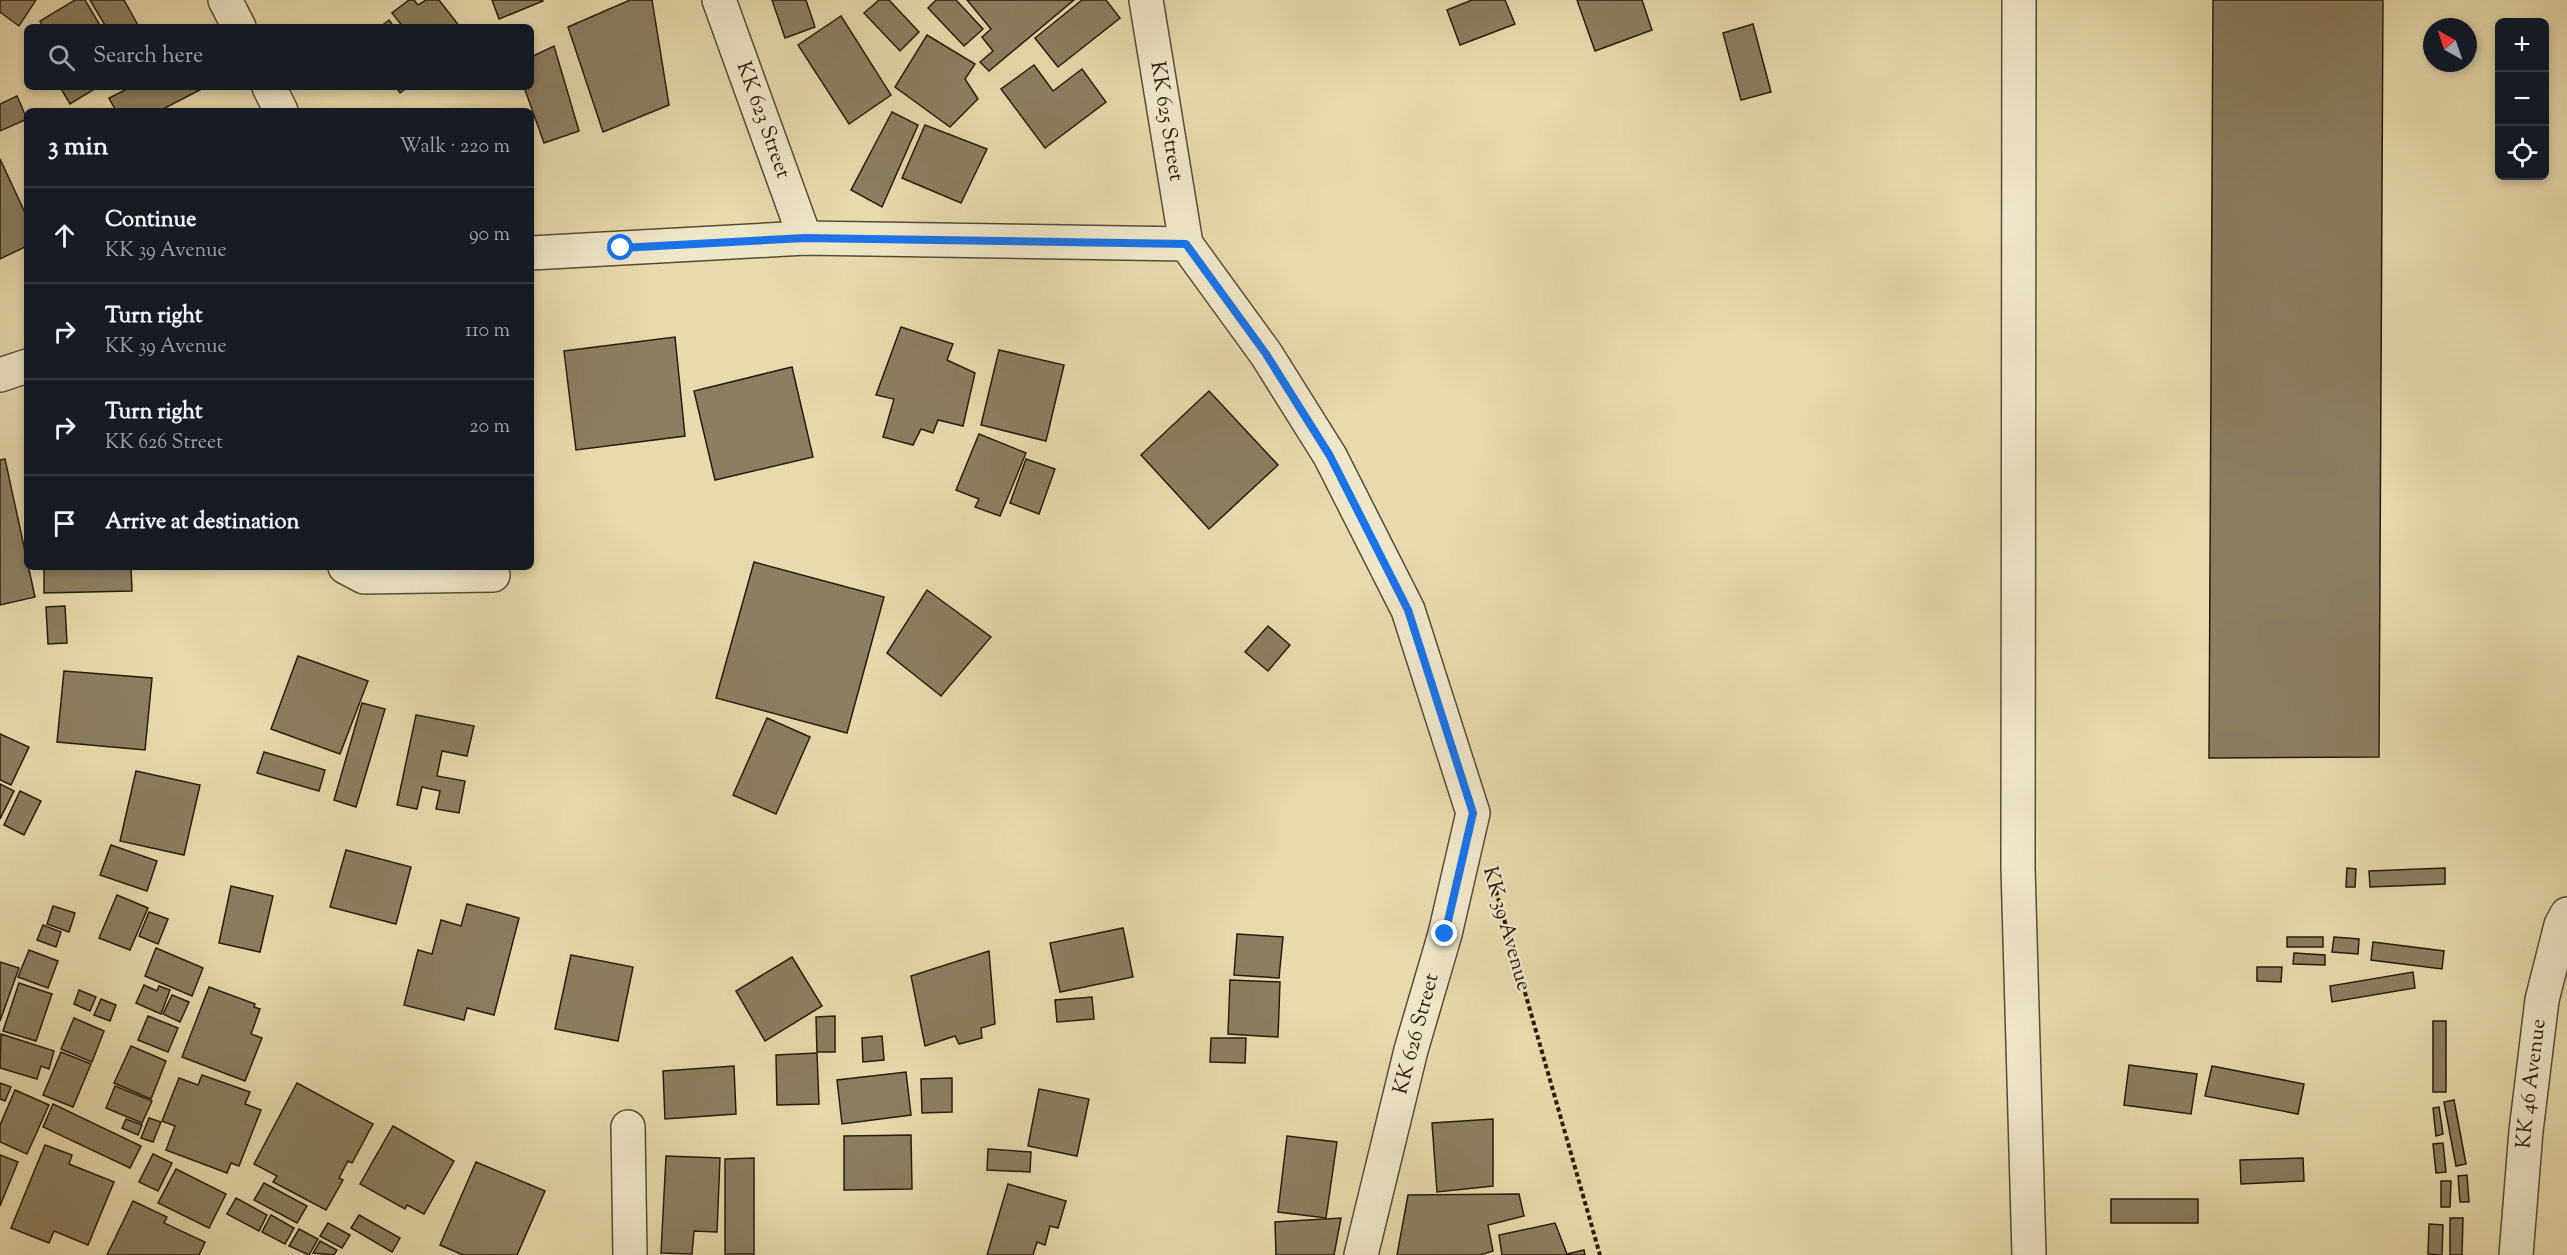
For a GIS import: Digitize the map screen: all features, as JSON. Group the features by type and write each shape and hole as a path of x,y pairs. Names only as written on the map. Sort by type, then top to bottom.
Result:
{"street":[{"path":"225,0 237,24"},
{"name":"KK 623 Street","path":"719,0 805,238"},
{"name":"KK 625 Street","path":"1146,0 1186,244"},
{"path":"2019,0 2018,868 2029,1255"},
{"path":"270,90 280,108"},
{"path":"534,253 805,238 1186,244"},
{"name":"KK 626 Street","path":"1186,244 1266,354 1330,456 1408,610 1473,813 1445,934 1411,1050 1361,1255"},
{"path":"0,375 24,367"},
{"path":"351,570 364,577 493,575"},
{"name":"KK 46 Avenue","path":"2516,1255 2526,1131 2542,1000 2561,925 2567,914"},
{"path":"628,1127 630,1255"}],"path":[{"name":"KK 39 Avenue","path":"1492,881 1600,1255"}],"building":[{"path":"0,0 36,0 19,26 0,12"},
{"path":"75,0 85,0 99,24 42,24 40,21"},
{"path":"90,0 124,0 137,24 104,24"},
{"path":"409,0 414,0 418,5 426,0 439,0 458,24 401,24 392,13"},
{"path":"492,0 542,0 543,1 499,19"},
{"path":"630,0 652,0 669,105 603,132 568,27"},
{"path":"772,0 806,0 815,27 785,38"},
{"path":"879,0 889,0 919,32 900,51 864,13"},
{"path":"936,0 956,0 983,29 964,46 928,8"},
{"path":"967,0 1074,0 989,71 980,62 993,51 982,37 991,29"},
{"path":"1082,0 1106,0 1120,18 1058,67 1035,38"},
{"path":"1472,0 1505,0 1515,24 1460,45 1447,10"},
{"path":"1577,0 1642,0 1652,30 1595,51"},
{"path":"2213,0 2383,0 2379,757 2209,758"},
{"path":"841,16 891,95 849,124 798,45"},
{"path":"1753,24 1771,92 1741,100 1723,33"},
{"path":"927,35 975,64 965,79 978,99 950,127 895,87"},
{"path":"554,46 579,131 544,143 534,115 534,108 532,108 525,90 534,90 534,56"},
{"path":"1034,65 1053,91 1082,69 1106,102 1045,148 1001,89"},
{"path":"62,90 93,90 70,104"},
{"path":"125,90 200,90 165,108 114,108 109,98"},
{"path":"17,96 24,112 24,120 0,131 0,104"},
{"path":"892,112 918,125 882,207 851,190"},
{"path":"925,125 987,149 961,203 902,178"},
{"path":"0,159 24,211 24,247 0,259"},
{"path":"901,327 953,344 947,360 975,373 963,426 938,420 933,433 921,429 913,445 883,437 894,399 876,395"},
{"path":"675,337 685,436 576,450 564,351"},
{"path":"999,350 1064,365 1046,441 981,425"},
{"path":"792,367 813,457 715,480 694,391"},
{"path":"1209,391 1278,465 1209,529 1141,455"},
{"path":"979,434 1026,453 1000,516 975,507 979,499 956,490"},
{"path":"5,459 24,546 24,570 29,570 35,597 0,605 0,460"},
{"path":"1026,459 1055,469 1039,514 1010,503"},
{"path":"754,562 884,597 847,733 716,698"},
{"path":"44,570 131,570 132,591 44,593"},
{"path":"927,590 991,637 941,696 887,653"},
{"path":"65,606 67,643 48,644 46,607"},
{"path":"1268,626 1290,645 1268,671 1245,652"},
{"path":"298,656 368,681 340,754 271,729"},
{"path":"64,671 152,678 145,750 57,742"},
{"path":"362,703 385,709 356,807 334,800"},
{"path":"416,715 474,726 467,756 442,751 437,776 465,781 459,813 436,809 440,791 422,787 417,809 397,805"},
{"path":"767,718 810,737 776,814 733,795"},
{"path":"0,734 29,747 11,785 0,780"},
{"path":"264,752 325,770 319,791 257,773"},
{"path":"136,771 200,785 184,855 120,841"},
{"path":"0,784 14,791 0,819"},
{"path":"20,791 41,801 24,835 4,825"},
{"path":"111,845 157,861 147,891 100,875"},
{"path":"346,850 411,867 396,924 330,907"},
{"path":"2347,868 2356,869 2355,887 2346,887"},
{"path":"2445,868 2445,884 2370,887 2369,871"},
{"path":"231,886 273,896 260,952 219,943"},
{"path":"117,895 148,908 130,950 99,938"},
{"path":"467,904 519,918 494,1015 467,1008 464,1020 404,1005 418,950 432,954 441,920 461,926"},
{"path":"53,906 75,913 69,932 47,924"},
{"path":"149,912 168,919 158,944 139,936"},
{"path":"43,925 61,932 56,947 37,940"},
{"path":"1123,928 1133,977 1060,992 1050,943"},
{"path":"1237,934 1283,937 1279,978 1234,975"},
{"path":"2287,937 2323,937 2323,947 2287,947"},
{"path":"2334,937 2359,939 2358,954 2332,952"},
{"path":"2373,942 2444,951 2442,969 2371,960"},
{"path":"156,948 203,968 192,996 145,976"},
{"path":"29,950 58,961 48,988 18,977"},
{"path":"989,951 995,1024 981,1028 982,1038 959,1044 955,1036 925,1046 911,976"},
{"path":"2294,953 2325,955 2325,965 2293,964"},
{"path":"571,955 633,967 618,1041 555,1029"},
{"path":"792,957 822,1006 765,1041 736,991"},
{"path":"0,962 19,968 0,1021"},
{"path":"2257,967 2282,967 2281,982 2257,981"},
{"path":"2413,972 2415,988 2332,1002 2330,986"},
{"path":"1230,980 1280,982 1278,1037 1228,1034"},
{"path":"19,983 52,994 36,1041 3,1031"},
{"path":"144,985 157,991 159,986 170,990 161,1014 136,1003"},
{"path":"209,987 255,1004 254,1007 260,1009 251,1034 262,1038 245,1081 182,1057"},
{"path":"79,990 96,997 90,1011 74,1004"},
{"path":"172,995 189,1002 180,1022 163,1014"},
{"path":"1092,997 1094,1019 1057,1022 1055,1000"},
{"path":"101,999 116,1005 110,1021 94,1015"},
{"path":"148,1016 178,1028 168,1052 138,1040"},
{"path":"835,1016 835,1052 817,1052 816,1017"},
{"path":"74,1018 104,1031 92,1062 61,1049"},
{"path":"2433,1021 2446,1021 2446,1092 2433,1092"},
{"path":"1,1034 54,1051 49,1069 41,1066 37,1079 0,1068"},
{"path":"882,1036 884,1060 863,1062 862,1038"},
{"path":"1211,1038 1246,1038 1245,1063 1210,1062"},
{"path":"131,1046 166,1061 151,1099 114,1083"},
{"path":"61,1052 91,1064 73,1107 43,1095"},
{"path":"817,1053 819,1104 777,1105 776,1055"},
{"path":"2129,1065 2197,1074 2191,1114 2124,1105"},
{"path":"734,1066 736,1114 665,1119 663,1071"},
{"path":"2212,1066 2304,1084 2298,1114 2205,1096"},
{"path":"906,1072 911,1115 842,1124 837,1080"},
{"path":"202,1075 250,1092 245,1104 261,1110 239,1166 231,1163 227,1173 166,1150 175,1126 162,1121 179,1078 198,1085"},
{"path":"952,1078 952,1112 922,1113 921,1079"},
{"path":"0,1083 11,1087 5,1101 0,1099"},
{"path":"297,1083 373,1124 352,1163 348,1161 339,1178 343,1180 326,1210 273,1182 277,1176 254,1164"},
{"path":"115,1086 152,1101 142,1123 106,1108"},
{"path":"1039,1089 1089,1099 1077,1156 1028,1146"},
{"path":"15,1090 49,1105 27,1154 0,1142 0,1125"},
{"path":"2454,1100 2466,1164 2456,1166 2444,1102"},
{"path":"53,1104 141,1146 130,1168 43,1127"},
{"path":"2439,1107 2443,1134 2436,1136 2433,1108"},
{"path":"149,1118 161,1122 153,1142 141,1138"},
{"path":"126,1119 142,1125 138,1135 122,1128"},
{"path":"1493,1119 1493,1186 1437,1192 1432,1123"},
{"path":"393,1126 454,1161 424,1214 407,1205 405,1209 360,1184"},
{"path":"911,1135 912,1189 844,1190 844,1136"},
{"path":"1287,1136 1337,1142 1326,1218 1278,1212"},
{"path":"2443,1143 2446,1172 2436,1173 2433,1144"},
{"path":"45,1145 72,1155 69,1164 114,1182 88,1245 54,1231 49,1243 11,1228"},
{"path":"988,1149 1031,1152 1030,1172 987,1170"},
{"path":"153,1154 172,1163 158,1191 139,1182"},
{"path":"0,1155 18,1162 0,1206"},
{"path":"666,1156 720,1158 717,1232 694,1231 692,1254 661,1253"},
{"path":"754,1158 754,1254 725,1254 725,1159"},
{"path":"2303,1158 2304,1181 2241,1184 2240,1160"},
{"path":"476,1162 545,1191 517,1255 463,1255 440,1245"},
{"path":"176,1169 226,1194 209,1228 158,1203"},
{"path":"2467,1175 2469,1202 2460,1202 2458,1176"},
{"path":"2441,1181 2451,1181 2450,1207 2441,1207"},
{"path":"264,1183 307,1206 297,1223 254,1200"},
{"path":"1008,1184 1066,1201 1058,1228 1050,1226 1045,1245 1037,1242 1033,1255 987,1255"},
{"path":"1519,1194 1524,1216 1488,1225 1493,1251 1480,1255 1397,1255 1408,1195"},
{"path":"236,1198 267,1215 259,1231 227,1214"},
{"path":"2111,1199 2198,1199 2198,1223 2111,1223"},
{"path":"133,1201 167,1217 164,1223 205,1242 199,1255 107,1255"},
{"path":"271,1215 294,1228 285,1244 262,1232"},
{"path":"359,1215 400,1238 392,1252 351,1228"},
{"path":"1341,1218 1334,1255 1276,1255 1275,1222"},
{"path":"2450,1218 2463,1218 2462,1255 2450,1255"},
{"path":"328,1223 350,1235 342,1248 320,1236"},
{"path":"1555,1223 1567,1254 1584,1250 1585,1255 1502,1255 1499,1235"},
{"path":"2429,1224 2443,1225 2442,1255 2428,1254"},
{"path":"299,1229 318,1239 309,1255 289,1246"},
{"path":"320,1241 337,1250 334,1255 313,1253"}],"route":[{"path":"621,248 805,238 1186,244 1266,354 1330,456 1408,610 1473,813 1445,934"}]}
